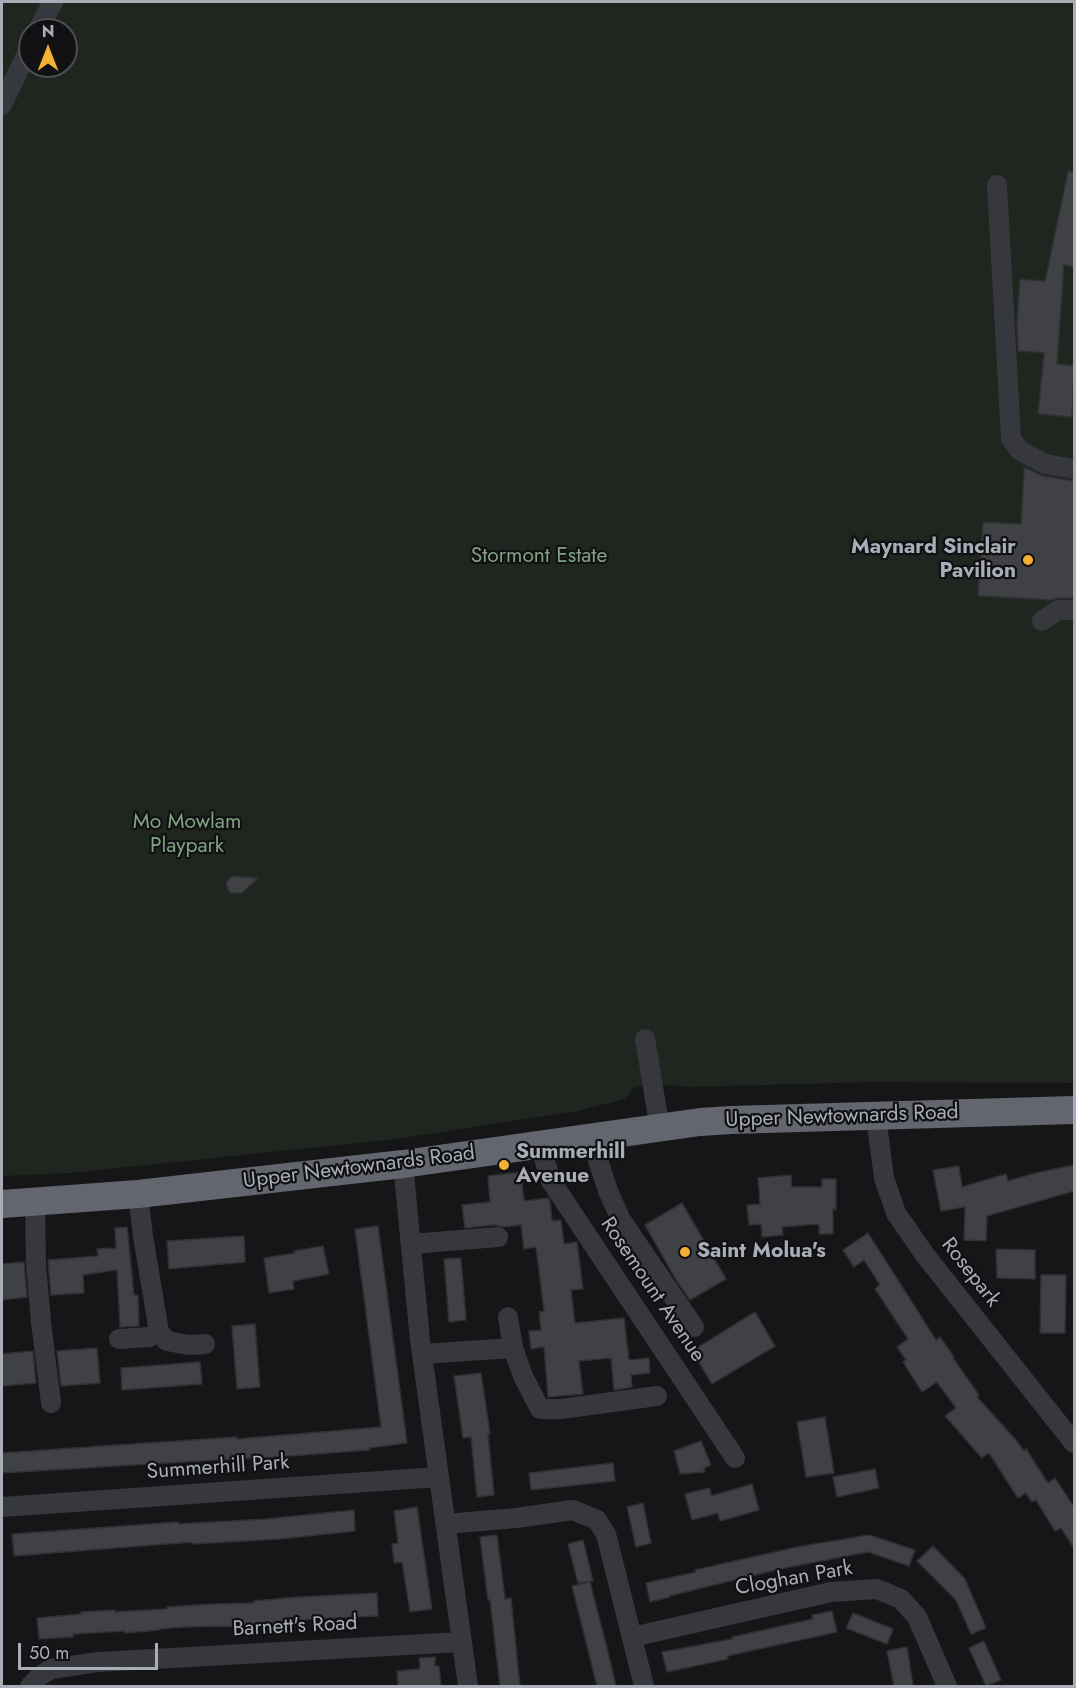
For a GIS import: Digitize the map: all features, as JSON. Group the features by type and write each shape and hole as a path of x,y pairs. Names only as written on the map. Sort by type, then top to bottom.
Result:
{"highway":[{"name":"Upper Newtownards Road","path":"2,1204 138,1194 403,1164 700,1122 1074,1110"}],"street":[{"path":"44,18 53,2"},
{"path":"2,105 18,72"},
{"path":"997,185 1011,438 1019,450 1045,464 1074,469"},
{"path":"1042,621 1058,610 1074,610"},
{"path":"645,1039 660,1129"},
{"name":"Rosepark","path":"876,1116 884,1178 896,1213 925,1255 1073,1439"},
{"path":"591,1138 608,1191 621,1220 694,1327"},
{"name":"Rosemount Avenue","path":"540,1145 551,1181 735,1458"},
{"path":"403,1164 422,1354 468,1686"},
{"path":"138,1194 142,1236 159,1332 167,1341 188,1345 205,1344"},
{"path":"35,1202 36,1265 51,1403"},
{"path":"411,1244 498,1237"},
{"path":"508,1317 513,1348 523,1376 540,1409 561,1409 657,1396"},
{"path":"119,1339 149,1337 159,1332"},
{"path":"422,1354 513,1348"},
{"name":"Summerhill Park","path":"2,1507 439,1477"},
{"path":"446,1524 573,1510 597,1520 606,1534 644,1686"},
{"name":"Cloghan Park","path":"632,1637 831,1592 877,1589 901,1599 917,1617 947,1686"},
{"name":"Barnett's Road","path":"30,1686 51,1669 98,1662 462,1642"}],"green space":[{"name":"Stormont Estate","path":"2,2 1074,2 1074,1083 872,1082 691,1087 652,1084 634,1088 625,1099 577,1111 396,1139 70,1173 2,1176"}],"building":[{"path":"1068,171 1074,172 1074,267 1064,265 1057,364 1074,366 1072,417 1038,414 1044,353 1018,351 1017,323 1020,279 1045,281"},
{"name":"Maynard Sinclair Pavilion","path":"1024,468 1043,476 1074,481 1074,598 1051,600 978,596 983,522 1021,524"},
{"path":"232,876 258,878 242,893 231,893 226,882"},
{"path":"1074,1165 1074,1191 987,1216 986,1241 964,1240 965,1207 941,1211 933,1170 959,1166 962,1187 1006,1174 1008,1181"},
{"path":"521,1172 524,1201 548,1198 552,1221 561,1220 564,1244 577,1242 583,1289 571,1290 575,1323 624,1318 629,1360 649,1358 650,1373 631,1375 632,1387 614,1390 611,1358 579,1361 583,1394 548,1397 544,1347 531,1349 529,1331 541,1330 539,1312 544,1311 536,1247 524,1249 521,1225 465,1228 462,1205 490,1202 488,1176"},
{"path":"791,1175 792,1187 822,1187 822,1179 836,1179 833,1234 819,1234 819,1224 782,1227 783,1235 762,1237 761,1224 749,1225 747,1205 760,1204 758,1178"},
{"name":"Saint Molua's","path":"682,1203 726,1279 690,1300 645,1225"},
{"path":"378,1226 407,1443 369,1448 369,1450 251,1459 2,1473 2,1453 237,1437 237,1439 381,1427 355,1229"},
{"path":"127,1227 134,1295 138,1295 139,1326 120,1327 117,1270 83,1275 84,1293 51,1295 48,1260 98,1256 97,1249 116,1248 115,1228"},
{"path":"868,1233 936,1340 940,1337 954,1357 979,1395 977,1397 1024,1451 1026,1449 1048,1483 1055,1478 1074,1507 1074,1548 1061,1528 1055,1531 1036,1500 1032,1502 1026,1493 1018,1498 989,1453 982,1458 945,1416 956,1408 937,1382 922,1392 903,1362 906,1360 897,1347 908,1339 875,1289 880,1285 864,1260 854,1267 843,1250"},
{"path":"244,1236 245,1262 169,1269 167,1241"},
{"path":"323,1246 329,1274 293,1281 294,1289 269,1293 264,1258"},
{"path":"996,1249 1035,1250 1035,1279 997,1278"},
{"path":"461,1258 466,1320 449,1322 444,1259"},
{"path":"24,1262 27,1297 2,1300 2,1264"},
{"path":"1041,1275 1066,1275 1065,1333 1040,1333"},
{"path":"755,1312 775,1346 712,1384 692,1351"},
{"path":"255,1324 260,1387 237,1389 232,1326"},
{"path":"97,1348 100,1383 61,1386 57,1351"},
{"path":"33,1351 36,1383 2,1386 2,1354"},
{"path":"200,1362 202,1384 122,1390 121,1368"},
{"path":"481,1373 490,1434 488,1434 494,1495 477,1497 471,1437 463,1438 454,1376"},
{"path":"825,1417 834,1473 806,1477 797,1422"},
{"path":"701,1441 711,1465 704,1468 705,1472 680,1474 674,1451"},
{"path":"613,1463 615,1481 531,1490 529,1473"},
{"path":"875,1469 879,1488 837,1497 833,1477"},
{"path":"752,1484 759,1510 720,1521 718,1513 692,1520 685,1494 710,1488 711,1496"},
{"path":"643,1503 651,1543 636,1547 627,1507"},
{"path":"417,1507 432,1609 410,1612 402,1562 394,1563 392,1544 398,1543 394,1511"},
{"path":"354,1510 355,1531 280,1539 192,1544 192,1542 14,1556 12,1534 178,1522 179,1524 266,1519"},
{"path":"497,1535 505,1599 511,1598 520,1686 500,1686 480,1537"},
{"path":"869,1535 915,1550 909,1566 868,1552 780,1569 650,1602 646,1583 797,1547"},
{"path":"583,1540 593,1581 578,1583 568,1544"},
{"path":"933,1546 965,1579 986,1628 971,1634 956,1600 917,1561"},
{"path":"590,1582 616,1686 597,1686 572,1586"},
{"path":"377,1593 378,1616 239,1626 184,1627 125,1633 125,1631 73,1634 73,1637 39,1639 37,1618 81,1614 81,1612 167,1609 167,1607 254,1603 254,1601 298,1597"},
{"path":"832,1611 837,1632 727,1656 728,1659 667,1672 662,1652 732,1639 732,1637 813,1619 812,1615"},
{"path":"853,1613 893,1629 887,1644 846,1628"},
{"path":"984,1641 1001,1680 986,1686 969,1648"},
{"path":"907,1647 913,1686 894,1686 887,1651"},
{"path":"435,1657 435,1666 439,1666 441,1686 398,1686 397,1671 419,1669 419,1658"}],"place":[{"name":"Maynard Sinclair Pavilion","path":"1028,560"},
{"name":"Summerhill Avenue","path":"504,1165"},
{"name":"Saint Molua's","path":"685,1252"}],"park label":[{"name":"Mo Mowlam Playpark","path":"187,835"}]}
